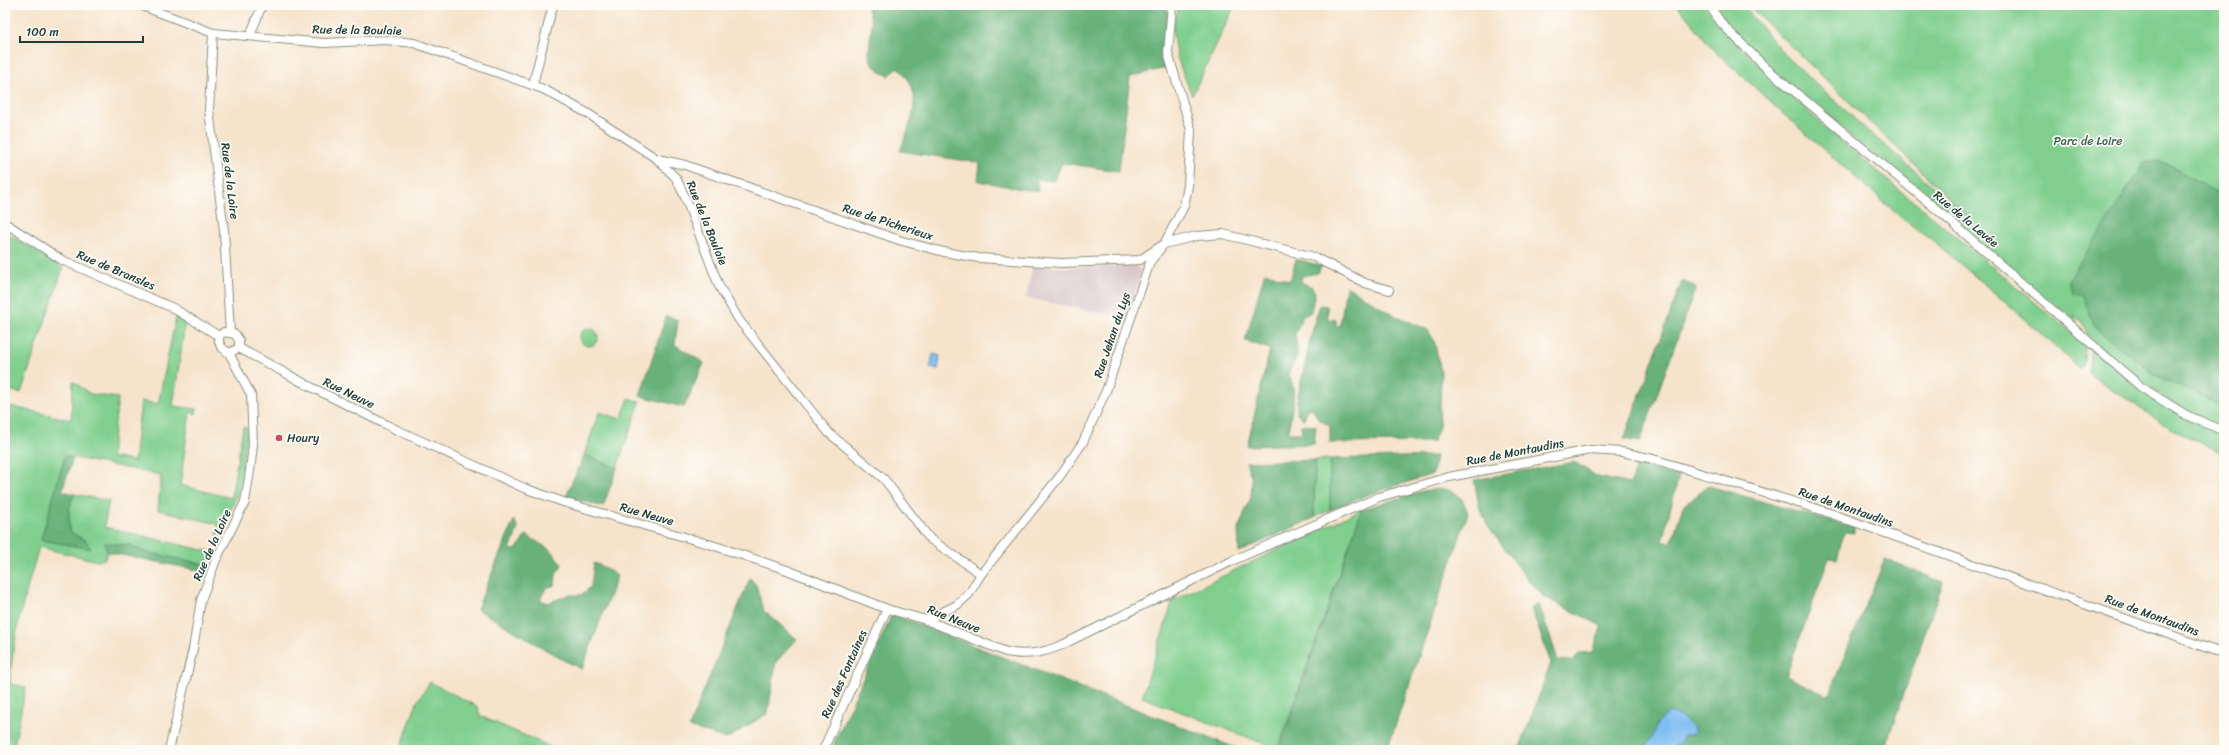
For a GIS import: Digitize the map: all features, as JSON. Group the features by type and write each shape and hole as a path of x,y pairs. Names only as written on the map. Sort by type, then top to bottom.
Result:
{"street":[{"name":"Rue de la Boulaie","path":"140,5 213,33 324,44 386,40 414,44 533,84 565,100 657,159 678,182 719,286 739,320 829,433 884,479 930,539 981,574"},
{"path":"250,36 262,5"},
{"path":"533,84 553,5"},
{"name":"Rue Jehan du Lys","path":"926,620 957,605 969,594 981,574 1060,476 1083,442 1106,391 1150,262 1164,244 1184,206 1187,193 1191,130 1168,53 1172,5"},
{"name":"Rue de la Levée","path":"1709,5 1722,24 1765,67 1941,213 2141,387 2186,415 2224,431"},
{"name":"Rue de la Loire","path":"213,33 209,110 224,231 230,332"},
{"name":"Rue de Picherieux","path":"657,159 691,167 902,241 979,258 1061,263 1140,260 1164,244"},
{"path":"678,182 679,175 691,167"},
{"name":"Rue de Bransles","path":"5,223 62,260 173,308 219,336"},
{"path":"1164,244 1197,236 1223,234 1314,257 1366,283 1389,290"},
{"path":"224,332 230,332 235,334 239,340 239,348 230,353 221,348 218,342 219,336 224,332"},
{"name":"Rue Neuve","path":"239,348 311,387 395,429 524,488 563,502 712,545 764,562 887,609 926,620 1000,650 1018,655 1044,652 1062,645"},
{"name":"Rue de la Loire","path":"168,750 193,649 201,600 216,560 245,502 250,471 254,445 251,395 230,353"},
{"name":"Rue de Montaudins","path":"1062,645 1244,556 1379,497 1449,477 1590,450 1622,452 1648,457 1821,510 2224,654"},
{"name":"Rue des Fontaines","path":"822,750 887,609"}],"shaded area":[{"path":"1033,265 1069,268 1134,265 1142,271 1127,318 1026,298"}],"green space":[{"path":"865,5 1168,5 1164,55 1169,67 1130,77 1119,171 1062,163 1054,181 1037,179 1038,192 978,181 980,163 900,151 912,118 914,97 912,86 897,67 889,76 877,69 871,62 869,53 872,25 870,15"},
{"path":"1181,5 1235,5 1192,96 1179,63 1173,38 1173,27 1176,15"},
{"path":"1677,5 1704,5 1733,40 1831,133 2072,333 2085,346 2084,362 2081,369 1931,239 1904,220 1780,111 1713,49"},
{"name":"Parc de Loire","path":"1711,5 1743,5 1785,55 1868,131 1968,216 1748,5 2224,5 2224,428 2198,417 2141,383 2088,338 2083,322 2074,315 2080,330 1766,65 1725,24"},
{"path":"2160,160 2221,195 2224,193 2224,409 2209,400 2157,376 2095,328 2082,294 2073,293 2069,280 2144,163"},
{"path":"5,232 63,268 21,393 9,390 5,399"},
{"path":"1296,259 1322,266 1318,273 1302,276 1301,282 1312,287 1315,293 1311,312 1302,317 1295,335 1298,355 1288,374 1294,395 1289,433 1302,433 1301,425 1316,426 1314,444 1247,446 1270,349 1245,341 1265,272 1290,281"},
{"path":"1682,281 1696,287 1640,442 1624,439"},
{"path":"1346,286 1394,315 1428,330 1434,340 1441,372 1441,384 1439,427 1433,442 1330,443 1330,426 1318,419 1313,409 1308,408 1304,419 1297,414 1297,400 1315,319 1320,305 1327,306 1328,319 1336,320 1336,326 1340,326"},
{"path":"666,316 678,320 675,345 704,363 684,407 640,396"},
{"path":"176,317 185,324 173,406 197,409 196,414 190,412 180,485 231,498 243,427 247,428 240,488 220,536 217,535 218,524 158,510 161,475 65,456 41,540 86,541 69,531 69,509 74,494 109,501 104,527 212,552 206,565 141,551 130,545 105,544 107,552 105,559 97,561 39,547 20,614 10,684 26,687 13,750 5,750 5,711 8,696 5,694 5,405 71,420 73,381 90,394 118,398 111,457 134,461 141,401 158,404"},
{"path":"589,328 595,331 598,337 595,343 589,346 583,343 580,337 583,331"},
{"path":"2091,348 2133,382 2224,433 2224,453 2173,430 2088,373"},
{"path":"629,398 640,402 617,468 584,455 599,412 621,419"},
{"path":"584,455 617,468 603,507 566,496"},
{"path":"65,456 73,458 62,491 74,494 69,509 69,531 86,541 91,549 41,540"},
{"path":"1436,456 1433,474 1367,495 1330,510 1330,459"},
{"path":"1330,459 1330,510 1314,518 1315,460"},
{"path":"1315,460 1314,518 1239,552 1238,529 1251,497 1252,479 1246,462"},
{"path":"1574,462 1598,477 1630,484 1637,463 1679,476 1662,541 1671,543 1683,506 1709,486 1854,528 1854,533 1844,532 1837,559 1829,558 1786,676 1828,696 1885,559 1943,582 1884,750 1677,750 1673,746 1678,745 1684,736 1694,734 1656,725 1655,735 1643,750 1519,750 1551,663 1531,608 1539,604 1558,660 1572,661 1580,653 1592,652 1602,626 1544,597 1532,585 1489,528 1480,510 1474,480"},
{"path":"1440,488 1455,493 1464,503 1468,513 1387,750 1279,750 1362,509 1423,491"},
{"path":"1362,509 1278,749 1142,697 1173,600"},
{"path":"514,520 518,528 510,550 516,550 526,535 552,551 562,565 556,574 555,585 546,588 540,600 548,603 568,595 582,595 591,586 594,563 606,568 617,576 582,669 565,661 477,609"},
{"path":"105,543 130,545 141,551 206,565 203,571 107,552"},
{"path":"750,578 756,585 764,611 797,639 776,662 768,713 727,739 689,727"},
{"path":"892,614 1241,750 831,750"},
{"path":"430,682 478,707 480,716 558,750 400,750 417,702"}],"water":[{"path":"933,354 940,356 938,370 930,368"},
{"path":"1670,712 1679,715 1694,729 1694,734 1684,736 1678,745 1674,746 1677,750 1643,750 1651,740 1660,720"}],"place":[{"name":"Houry","path":"279,438"}]}
